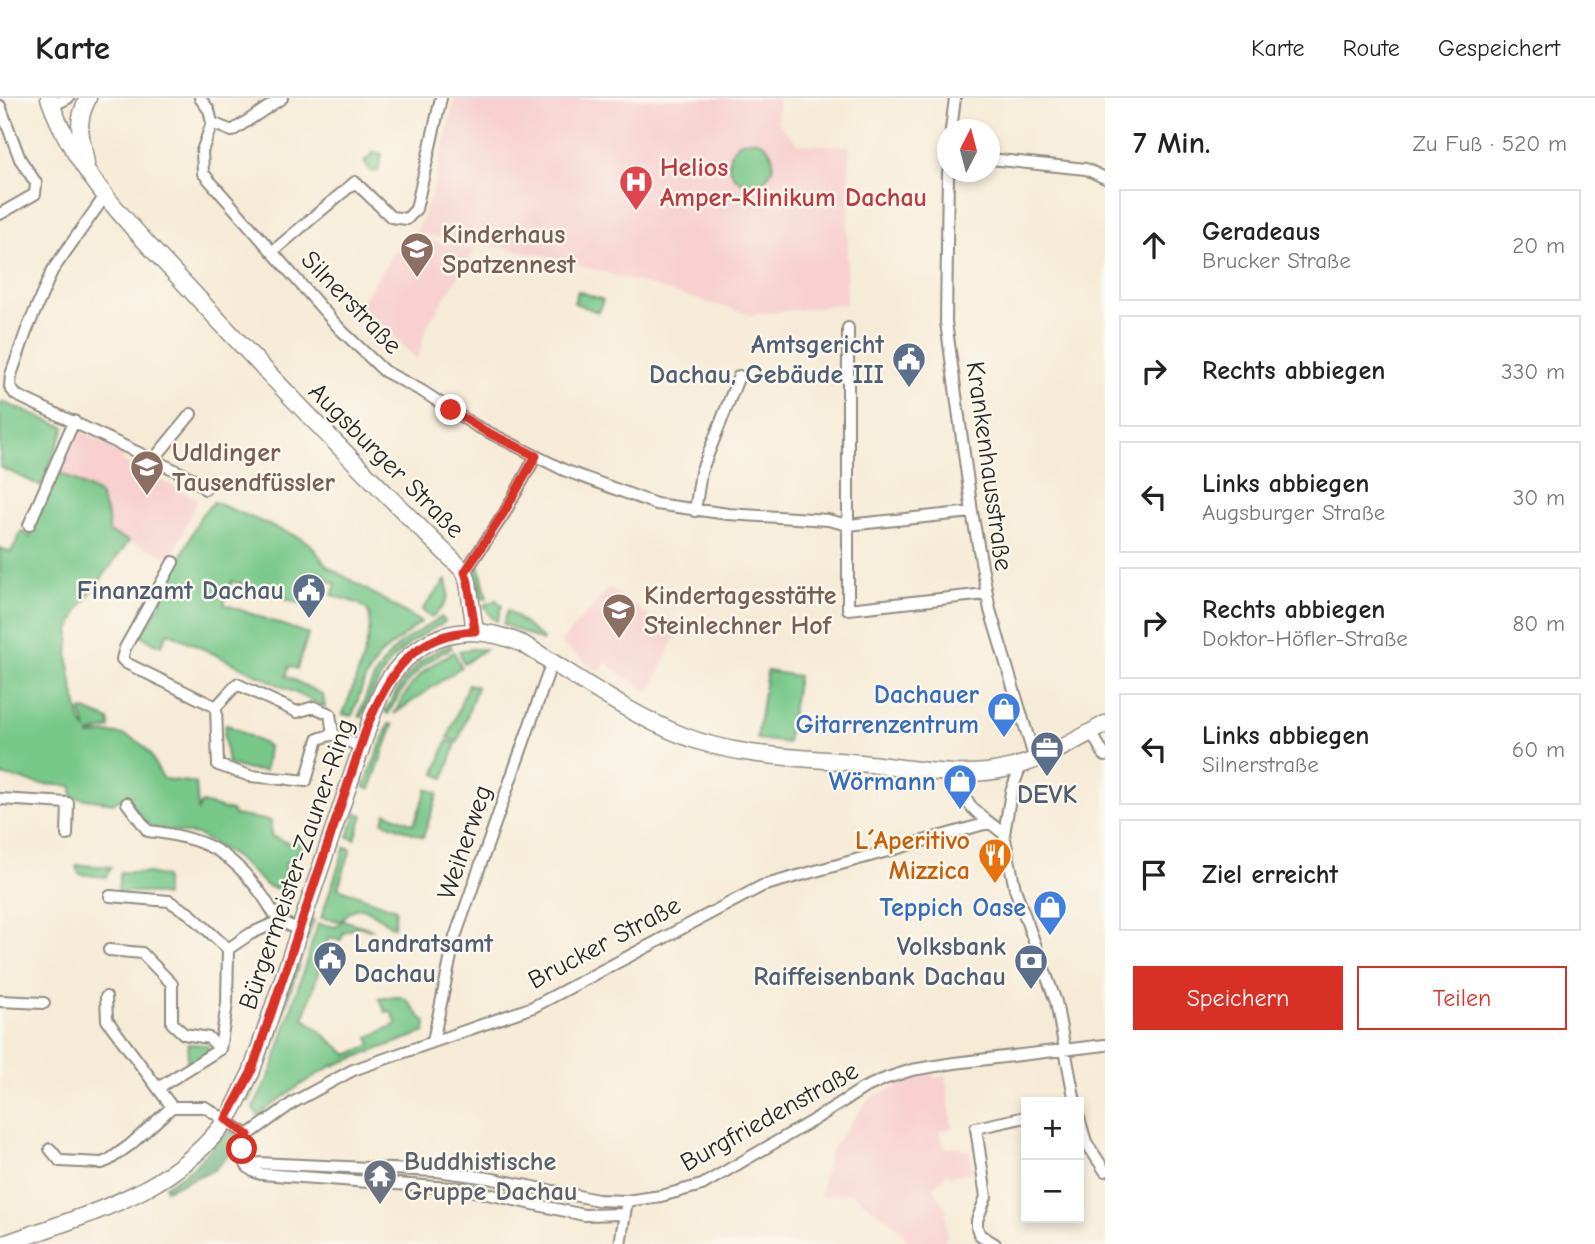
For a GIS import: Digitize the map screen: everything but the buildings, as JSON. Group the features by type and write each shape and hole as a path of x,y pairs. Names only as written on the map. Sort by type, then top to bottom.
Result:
{"main road":[{"path":"86,170 78,126 88,98"},
{"name":"Augsburger Straße","path":"50,102 68,140 105,196 276,383 465,572 475,631"},
{"name":"Bürgermeister-Zauner-Ring","path":"226,1119 251,1073 360,747 388,681 414,652 438,639 463,631 475,631"},
{"path":"475,631 503,635 523,644 641,716 695,740 772,756 961,773 988,772 1028,762 1098,728"},
{"path":"4,1244 41,1238 146,1190 190,1160 226,1119"}],"street":[{"path":"50,102 68,98"},
{"path":"200,98 209,110 212,123 232,131 282,98"},
{"path":"272,252 355,182 391,217 407,219 416,209 441,98"},
{"path":"952,119 955,98"},
{"path":"0,106 20,159 36,183 35,194 0,214"},
{"name":"Silnerstraße","path":"212,123 202,151 203,173 340,329 384,371 422,391 476,426 564,470 656,504 695,511 828,520 848,525 972,512"},
{"path":"1000,160 1086,169 1105,178"},
{"name":"Krankenhausstraße","path":"948,182 946,322 972,512 986,594 1028,762"},
{"path":"105,196 52,271 26,332 11,375 10,387 16,395 154,459 196,480 205,489"},
{"path":"848,328 848,610 986,594"},
{"path":"695,511 701,472 739,376"},
{"path":"154,459 191,414"},
{"path":"29,526 74,421"},
{"path":"465,572 503,514 536,456"},
{"path":"173,562 125,648 122,659 216,707"},
{"name":"Weiherweg","path":"433,1041 451,949 552,662"},
{"path":"333,734 330,714 314,707 297,712 237,684 216,707 218,765 250,776 306,781 318,739 333,734 360,747"},
{"path":"1098,728 1105,756"},
{"path":"1028,762 1012,792 1004,834 1015,889 1056,1002 1074,1097"},
{"path":"961,773 962,786 972,809 1004,834"},
{"path":"0,800 68,803 67,835"},
{"path":"127,803 148,831 196,839 208,844 240,867 279,922 301,930"},
{"name":"Brucker Straße","path":"248,1135 293,1102 353,1070 533,1007 762,886 988,823"},
{"path":"110,897 169,901 191,914 228,949 227,1004 220,1049 158,1088"},
{"path":"228,949 250,934 279,922"},
{"path":"109,950 142,953 172,984 172,1023 184,1034 209,1038 220,1049"},
{"path":"106,997 107,1020 173,1107"},
{"path":"0,1001 44,1003"},
{"name":"Burgfriedenstraße","path":"243,1159 256,1163 457,1174 598,1200 626,1201 661,1196 702,1185 864,1088 912,1070 1105,1045"},
{"path":"50,1149 61,1161 102,1163 130,1145 173,1107 205,1107 248,1135 242,1149 243,1159 253,1172 464,1189 584,1214 625,1214"},
{"path":"995,1244 980,1235 977,1220 986,1197 976,1128 1021,1118"},
{"path":"1084,1135 1105,1171"},
{"path":"620,1244 626,1201"}],"shaded area":[{"name":"Helios Amper-Klinikum Dachau","path":"455,98 778,98 777,122 798,144 850,146 846,304 752,315 544,255 416,233 432,192"},
{"name":"Kinderhaus Spatzennest","path":"420,239 476,249 428,324 417,359 360,305 399,244 414,253"},
{"name":"Udldinger Tausendfüssler","path":"79,430 125,455 123,461 198,499 171,558 109,533 108,517 99,494 59,472"},
{"name":"Kindertagesstätte Steinlechner Hof","path":"609,588 676,636 649,693 606,663 598,671 560,643"},
{"path":"934,1074 934,1078 946,1076 952,1128 939,1131 946,1149 961,1146 962,1151 970,1150 973,1172 949,1176 946,1173 942,1180 933,1186 946,1210 947,1236 941,1244 911,1244 897,1226 851,1193 819,1197 830,1151 869,1098 918,1077"}],"green space":[{"path":"751,140 766,147 773,162 766,177 751,184 736,177 729,162 736,147"},
{"path":"374,152 382,154 378,172 370,171 364,162"},
{"path":"578,291 603,300 598,312 574,303"},
{"path":"2,402 65,427 41,486 0,467"},
{"path":"59,472 99,494 108,517 109,532 129,541 78,610 70,631 68,656 81,722 87,731 81,711 85,710 109,720 110,728 89,736 106,733 131,737 150,754 164,779 196,783 198,810 202,803 232,811 234,815 271,821 271,836 290,844 295,836 304,840 295,857 285,863 286,877 282,890 267,886 235,857 198,835 151,828 123,798 113,803 72,797 72,786 40,784 0,775 0,548 11,552 22,531 30,537"},
{"path":"214,502 303,539 327,566 421,622 381,654 365,679 352,716 343,714 367,645 370,618 367,610 360,605 332,595 336,584 328,581 325,575 313,571 302,604 232,581 224,604 308,634 297,669 289,666 286,676 323,695 325,707 168,632 161,646 141,636 147,623 150,623 201,515"},
{"path":"479,565 487,598 481,599 477,580 472,572"},
{"path":"446,580 448,597 431,618 422,610"},
{"path":"496,600 502,605 497,621 484,605"},
{"path":"508,610 543,639 542,641 503,624"},
{"path":"441,617 445,621 443,623 413,641 392,661 376,685 362,717 359,716 371,685 388,657 404,641"},
{"path":"451,645 452,648 431,660 414,675 388,714 385,712 411,671 429,655"},
{"path":"485,649 464,664 459,651"},
{"path":"454,652 461,667 394,714 418,677 433,664"},
{"path":"767,671 798,676 787,743 757,739"},
{"path":"468,684 477,687 458,742 448,738"},
{"path":"226,724 268,746 265,771 228,764 224,735"},
{"path":"389,724 393,725 370,789 364,787"},
{"path":"447,741 456,744 444,778 435,774"},
{"path":"427,789 438,793 423,837 383,822 386,813 414,824"},
{"path":"356,813 363,815 355,839 348,837"},
{"path":"345,847 351,849 338,888 396,909 394,927 361,908 355,909 342,920 372,929 358,926 343,933 341,940 329,937 304,1018 348,1055 371,1045 369,1037 397,1024 391,1011 386,1012 379,999 399,997 408,1001 426,1022 425,1032 332,1066 258,1115 253,1109 272,1070 318,924 336,927 341,921 321,918"},
{"path":"78,865 112,867 106,877 79,874"},
{"path":"120,872 149,873 165,877 165,896 143,892 118,892"},
{"path":"311,919 314,920 276,1035 249,1102 246,1100 269,1047"},
{"path":"188,1044 207,1045 210,1051 187,1064"},
{"path":"232,1131 240,1138 239,1144 214,1170 166,1190 165,1186 193,1167 224,1134"}],"place":[{"name":"Helios Amper-Klinikum Dachau","path":"636,212"},
{"name":"Kinderhaus Spatzennest","path":"417,279"},
{"name":"Amtsgericht Dachau, Gebäude III","path":"909,389"},
{"name":"Udldinger Tausendfüssler","path":"147,497"},
{"name":"Finanzamt Dachau","path":"309,620"},
{"name":"Kindertagesstätte Steinlechner Hof","path":"619,640"},
{"name":"Dachauer Gitarrenzentrum","path":"1004,739"},
{"name":"DEVK","path":"1047,778"},
{"name":"Wörmann","path":"960,811"},
{"name":"L´Aperitivo Mizzica","path":"995,885"},
{"name":"Teppich Oase","path":"1050,937"},
{"name":"Landratsamt Dachau","path":"330,988"},
{"name":"Volksbank Raiffeisenbank Dachau","path":"1031,991"},
{"name":"Buddhistische Gruppe Dachau","path":"380,1206"}],"route":[{"path":"242,1149 248,1135 226,1119 251,1073 368,724 388,681 414,652 438,639 463,631 475,631 465,572 487,542 536,456 485,431 451,410"}]}
